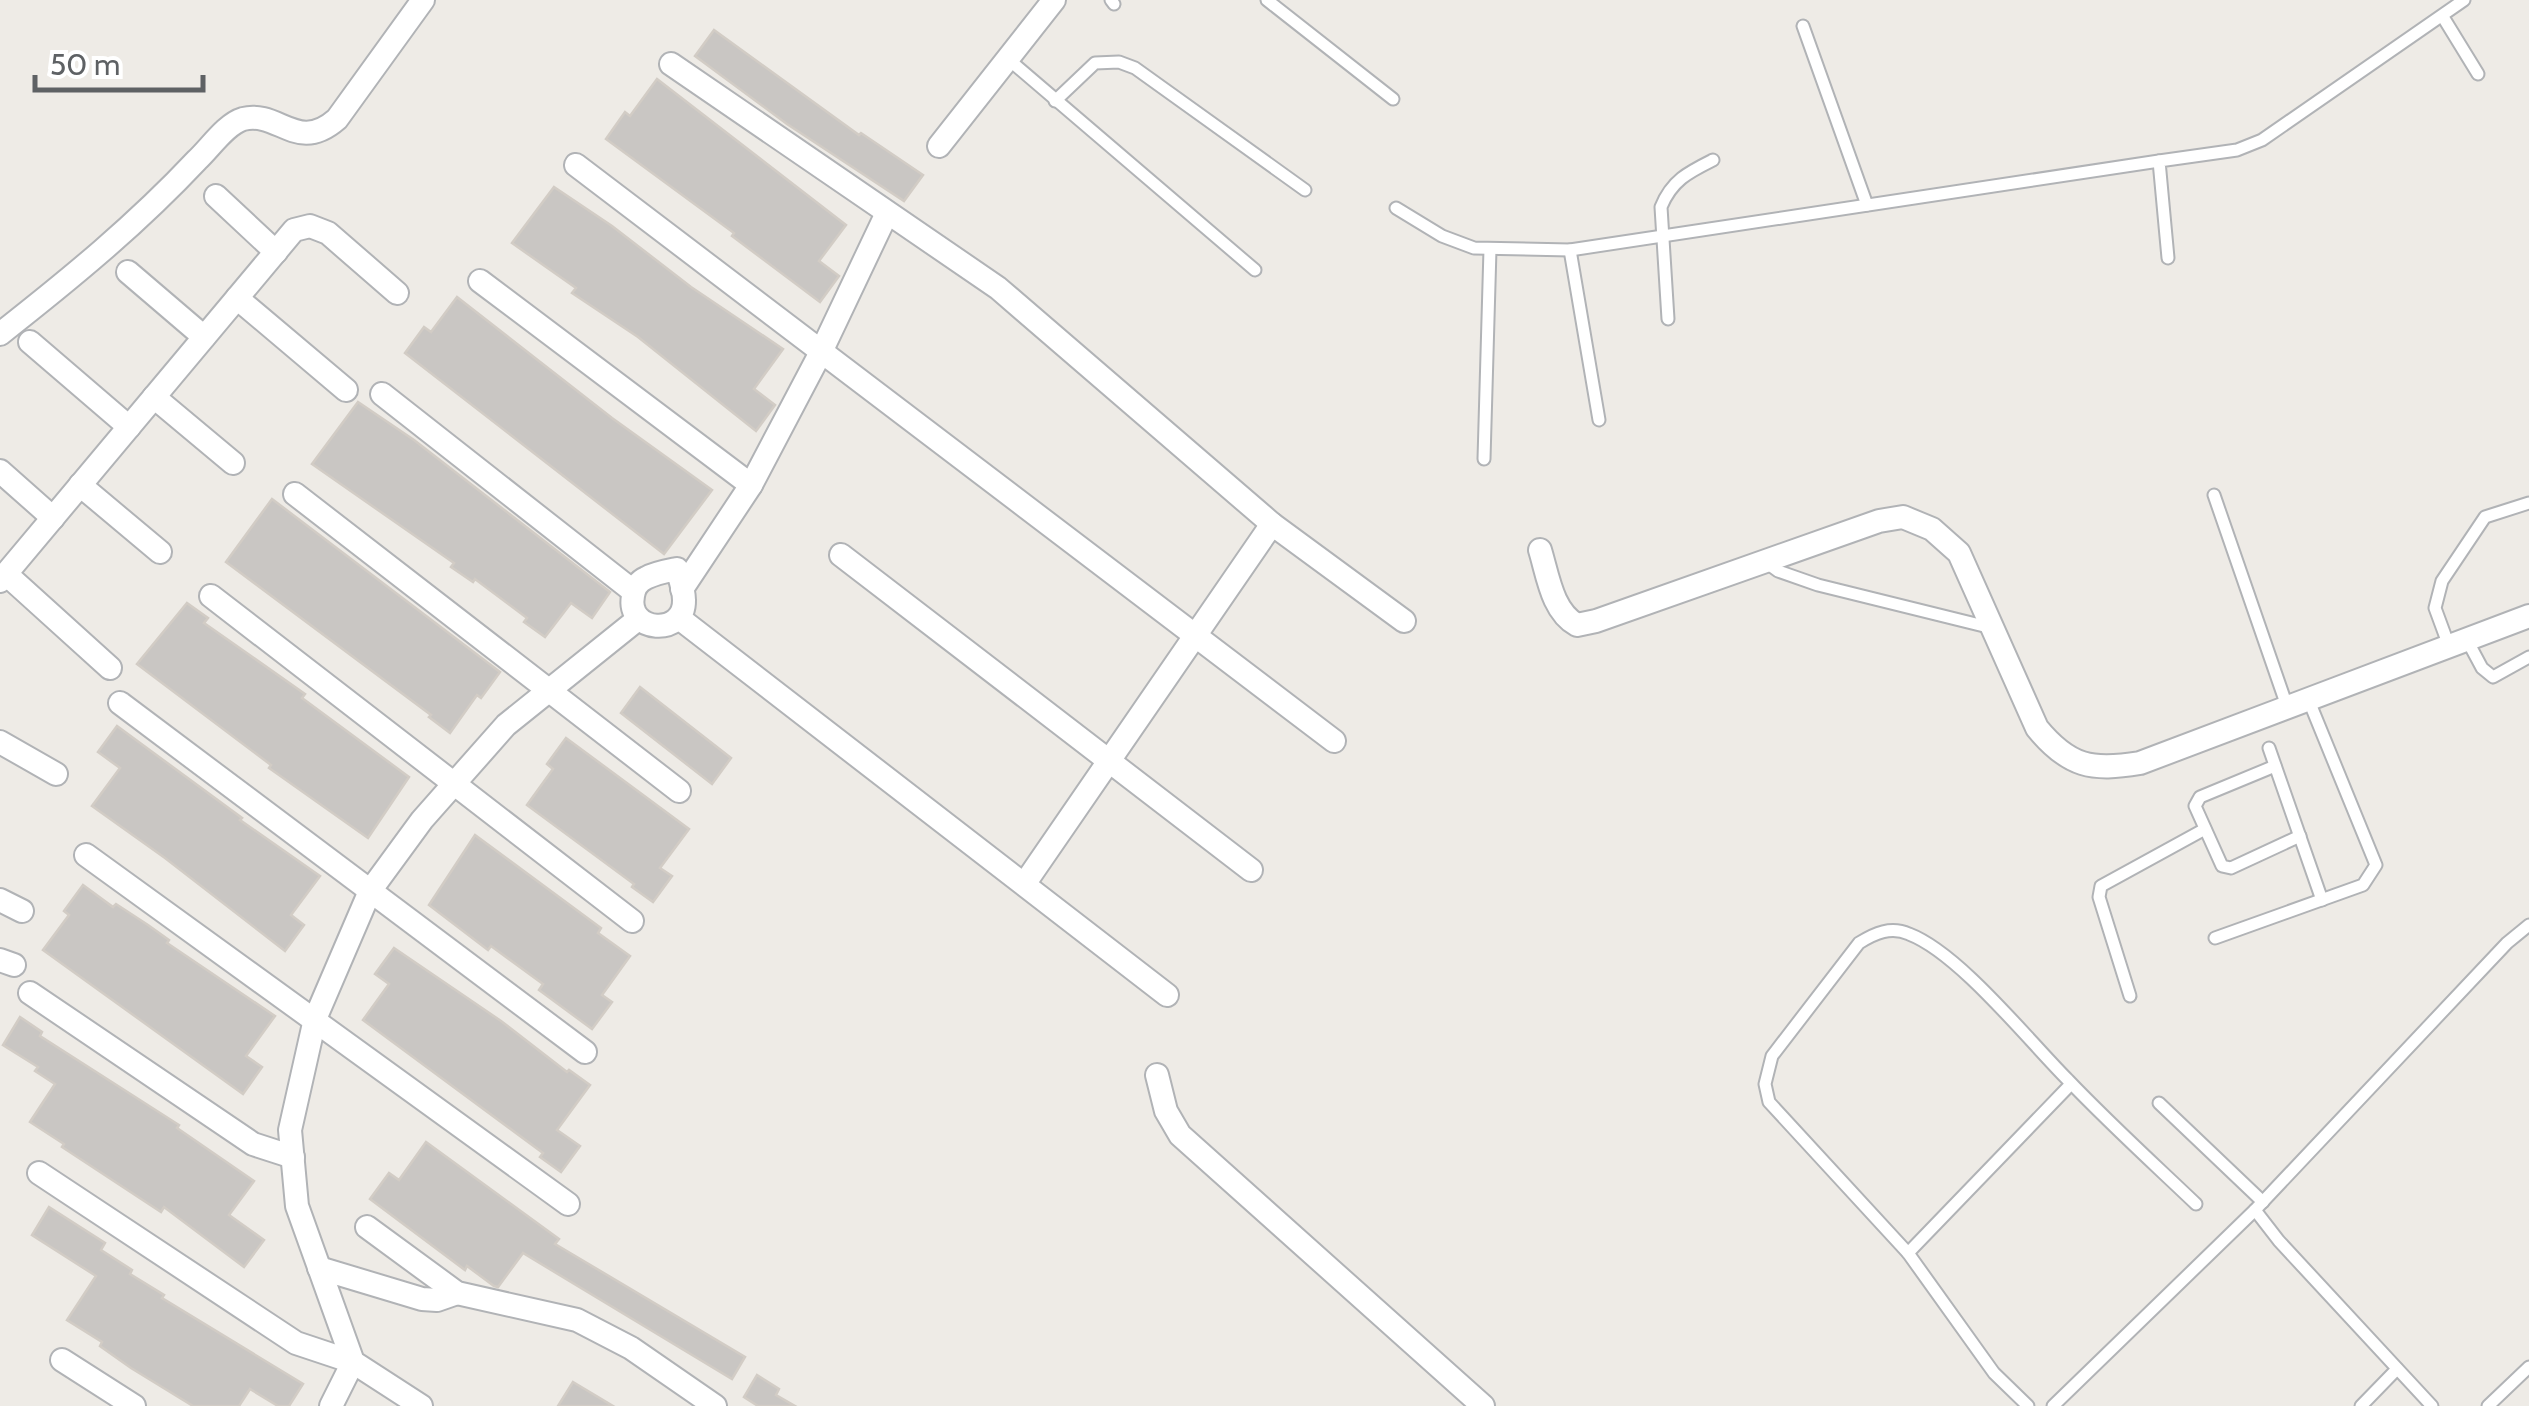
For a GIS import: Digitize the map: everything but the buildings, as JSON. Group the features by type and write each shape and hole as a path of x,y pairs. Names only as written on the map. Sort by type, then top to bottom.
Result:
{"street":[{"path":"0,334 90,264 243,119 260,120 301,133 322,132 337,119 423,0"},
{"path":"939,146 1054,0"},
{"path":"671,64 998,288 1272,524 1404,621"},
{"path":"576,165 1334,740"},
{"path":"216,196 276,252"},
{"path":"682,589 751,485 821,352 886,214"},
{"path":"110,668 3,577 294,230 310,226 328,233 397,294"},
{"path":"128,272 204,337"},
{"path":"480,281 751,485"},
{"path":"237,298 346,390"},
{"path":"30,342 129,428"},
{"path":"382,394 633,590"},
{"path":"154,397 234,463"},
{"path":"0,472 53,518"},
{"path":"80,486 160,552"},
{"path":"295,494 679,790"},
{"path":"1540,550 1557,605 1565,618 1577,625 1902,517 1932,529 1959,553 2037,728 2052,747 2078,764 2107,769 2140,763 2529,616"},
{"path":"1025,883 1272,524"},
{"path":"842,555 1252,870"},
{"path":"677,569 685,604 679,618 666,626 652,627 638,619 632,606 633,590 643,579 677,569"},
{"path":"211,596 632,921"},
{"path":"679,618 1167,995"},
{"path":"331,1406 353,1362 298,1206 290,1130 315,1019 370,890 453,783 506,726 638,619"},
{"path":"120,703 585,1052"},
{"path":"0,742 56,774"},
{"path":"86,855 568,1204"},
{"path":"0,900 22,911"},
{"path":"30,993 252,1144 293,1157"},
{"path":"1158,1075 1166,1111 1180,1135 1483,1406"},
{"path":"39,1173 296,1343 353,1362 420,1406"},
{"path":"367,1227 457,1293 577,1320 630,1348 715,1406"},
{"path":"319,1268 422,1300 457,1293"},
{"path":"62,1360 134,1406"}],"lane":[{"path":"1267,0 1393,100"},
{"path":"1396,208 1442,236 1474,248 1570,250 2238,150 2262,140 2464,0"},
{"path":"2444,17 2478,74"},
{"path":"1803,26 1867,205"},
{"path":"1007,58 1255,270"},
{"path":"1055,101 1096,62 1120,62 1135,68 1304,190"},
{"path":"1668,319 1661,207 1667,192 1682,175 1713,160"},
{"path":"2159,161 2168,258"},
{"path":"1484,459 1490,249"},
{"path":"1570,250 1599,420"},
{"path":"2214,495 2299,705 2376,866 2363,885 2214,938"},
{"path":"2529,502 2485,517 2442,581 2435,608 2458,643 2493,677 2529,657"},
{"path":"1766,562 1778,571 1818,585 1992,628"},
{"path":"2269,748 2322,900"},
{"path":"2275,766 2200,797 2194,806 2222,866 2231,868 2300,836"},
{"path":"2130,996 2099,897 2101,886 2205,829"},
{"path":"2053,1406 2259,1206 2507,942 2529,925"},
{"path":"2028,1406 1994,1373 1908,1253 1769,1102 1765,1084 1772,1056 1859,942 1877,932 1904,931 1928,942 1954,963 2071,1084 2196,1204"},
{"path":"1908,1253 2071,1084"},
{"path":"2159,1104 2259,1206 2279,1241 2432,1406"},
{"path":"2488,1406 2529,1367"},
{"path":"2361,1406 2397,1369"}]}
